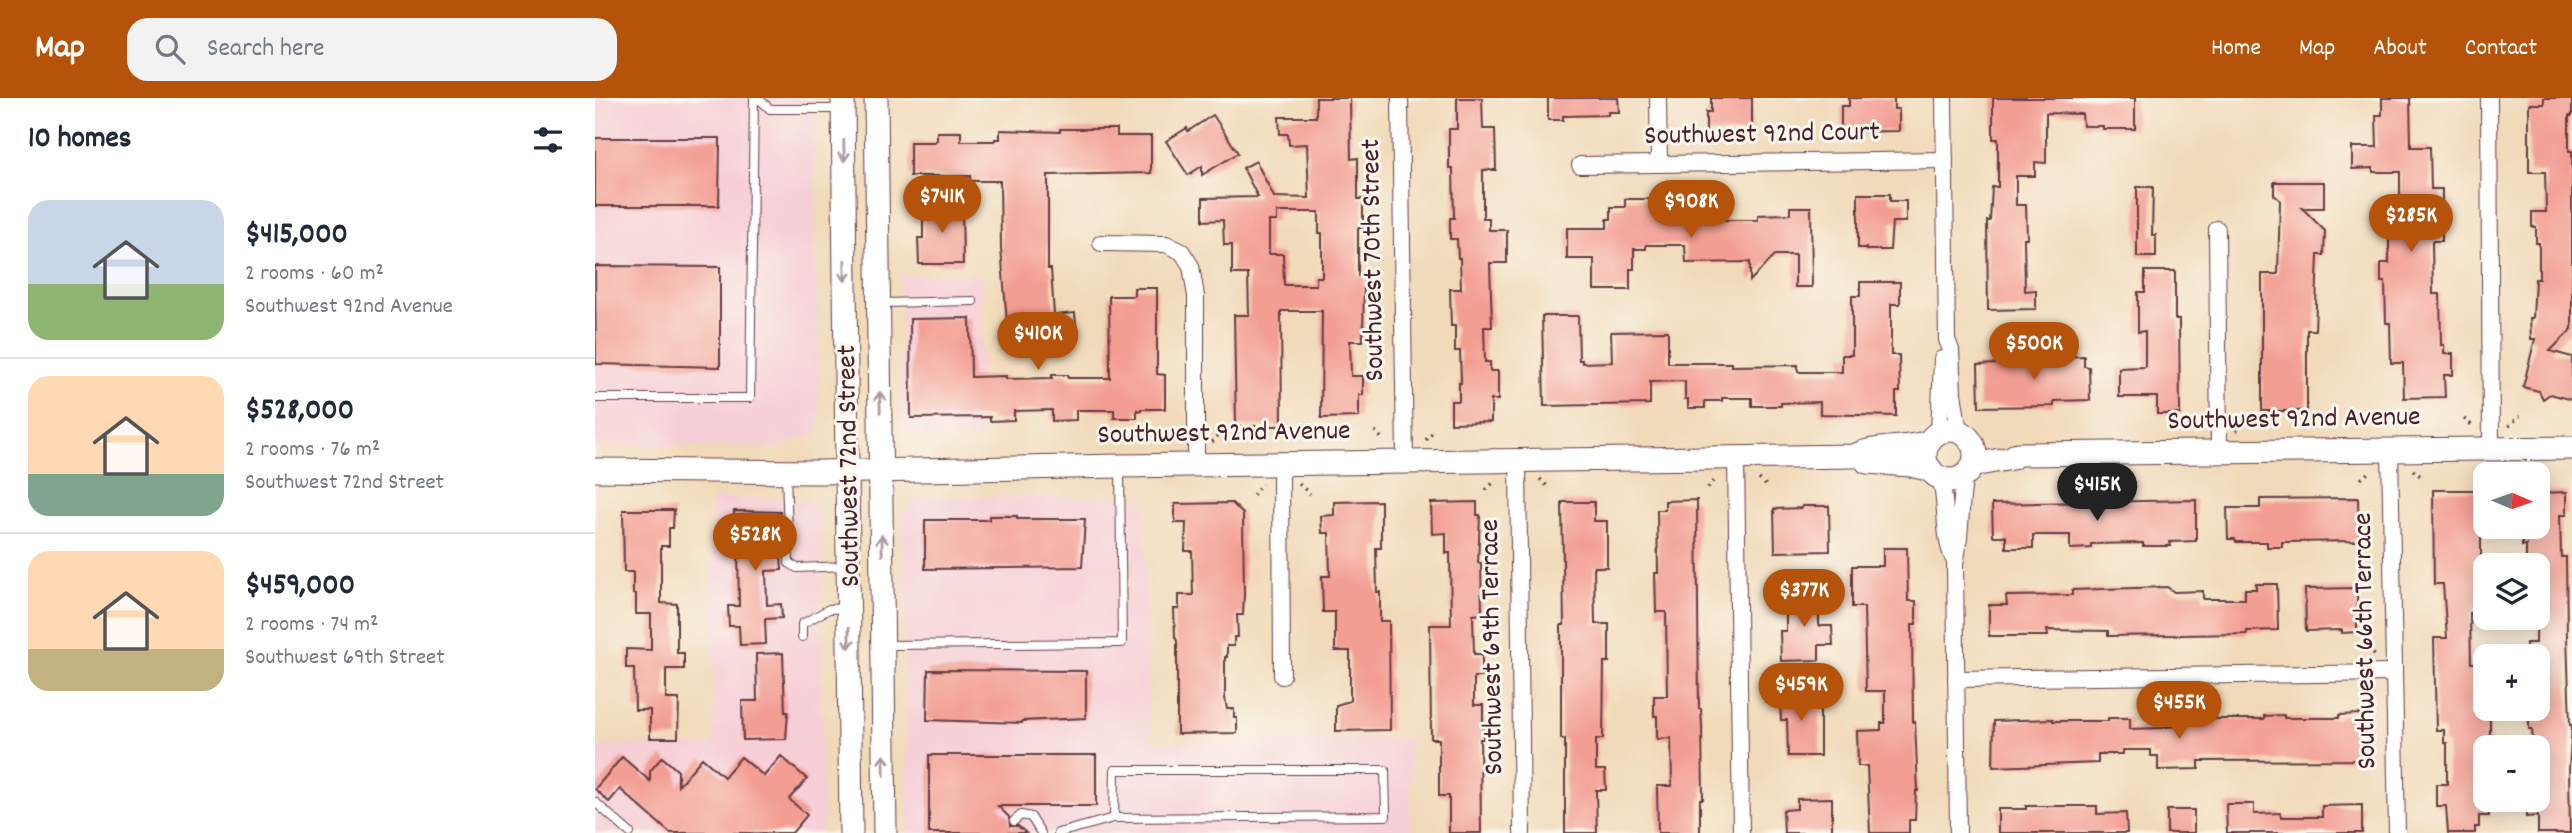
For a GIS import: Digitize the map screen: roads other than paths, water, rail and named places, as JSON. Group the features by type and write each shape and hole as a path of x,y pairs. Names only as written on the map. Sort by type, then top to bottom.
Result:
{"street":[{"name":"Southwest 72nd Street","path":"876,98 885,833"},
{"name":"Southwest 70th Street","path":"1400,98 1405,463"},
{"path":"1658,98 1659,164"},
{"path":"1944,98 1947,340 1951,350 1960,507 1959,547 1955,563 1958,833"},
{"path":"2489,98 2491,449"},
{"name":"Southwest 72nd Street","path":"843,104 851,833"},
{"name":"Southwest 92nd Court","path":"1580,164 1945,160"},
{"path":"2217,229 2218,452"},
{"path":"1101,243 1166,244 1182,252 1191,266 1196,296 1196,465"},
{"name":"Southwest 92nd Avenue","path":"1854,456 1867,450 1904,448 2011,449 2017,454 2572,448"},
{"name":"Southwest 92nd Avenue","path":"595,470 848,471 1854,456 1868,462 1911,465 1950,480 1956,449"},
{"path":"1955,563 1949,548 1945,498 1926,456 1956,449"},
{"name":"Southwest 66th Terrace","path":"2390,449 2397,833"},
{"path":"1736,457 1741,833"},
{"name":"Southwest 69th Terrace","path":"1518,460 1522,833"},
{"path":"1281,464 1282,676"},
{"path":"1956,679 2394,673"}],"lane":[{"path":"756,98 770,109 843,104"},
{"path":"595,398 750,398 756,98"},
{"path":"879,303 972,301"},
{"path":"883,645 1122,643 1120,466"},
{"path":"786,471 789,563 797,568 849,566"},
{"path":"802,638 802,624 829,609 849,608"},
{"path":"1058,833 1114,818 1386,816 1385,770 1115,769 1114,818"},
{"path":"595,802 630,833"},
{"path":"1014,821 1021,816 1031,817 1041,833"}]}
